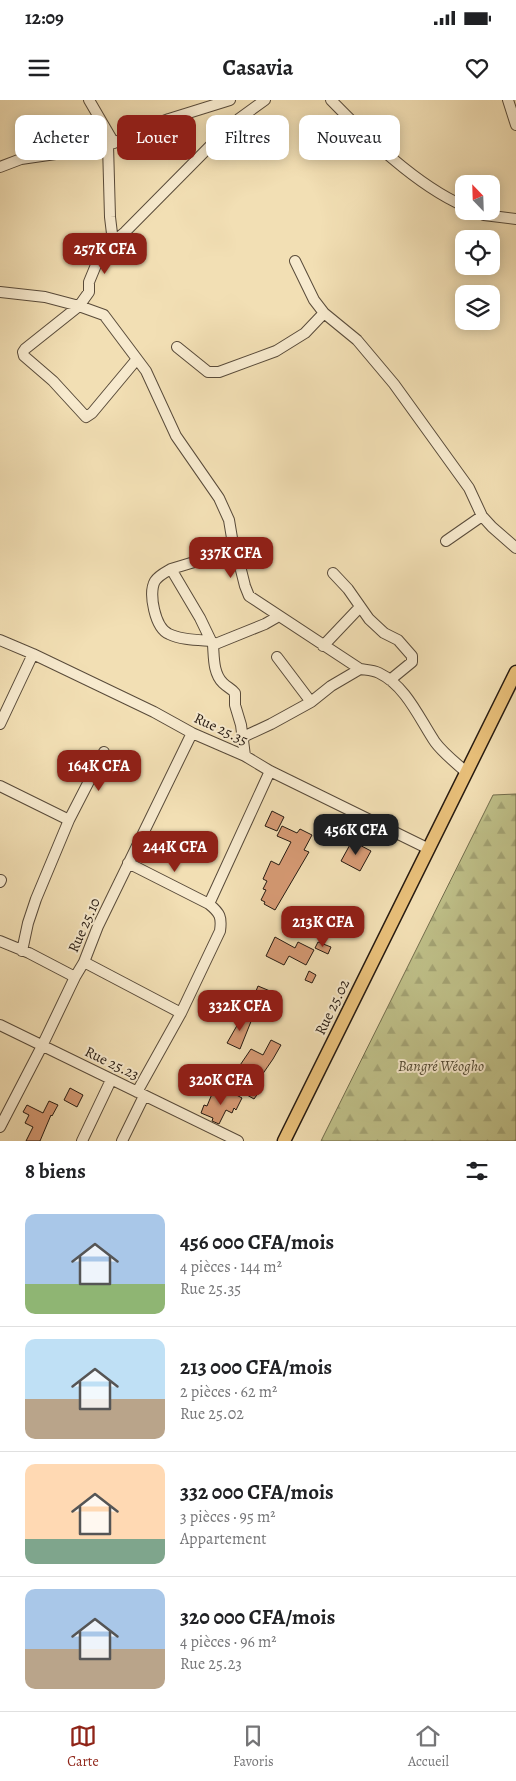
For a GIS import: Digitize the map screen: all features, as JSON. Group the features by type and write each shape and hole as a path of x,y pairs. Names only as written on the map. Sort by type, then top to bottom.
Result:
{"main road":[{"name":"Rue 25.02","path":"284,1141 516,672"}],"street":[{"path":"89,100 111,144 110,217 113,242"},
{"path":"0,167 21,159 111,144 142,129 230,100"},
{"path":"138,359 92,414 85,417 53,382 24,356 23,352 79,306 89,292 89,282 96,265 113,242 219,137 240,118 265,100"},
{"path":"331,100 386,153 410,173 455,202"},
{"path":"508,100 516,125"},
{"path":"500,217 516,219"},
{"path":"295,261 314,300 324,313 357,340 374,358 469,488 482,516 516,548"},
{"path":"0,292 45,297 104,315 138,359 154,386 176,436 220,498 249,596 360,669 379,673 390,680 414,707 436,744 466,772"},
{"path":"177,347 208,372 219,372 276,351 305,333 324,313"},
{"path":"446,541 482,516"},
{"path":"234,550 171,569 158,577 154,583 153,592 155,615 160,628 167,634 212,643 265,624 279,616"},
{"path":"171,569 200,618 212,643 213,658 218,677 236,693 235,705 241,725 245,756"},
{"path":"333,573 384,633 398,640 412,656 410,663 390,680"},
{"path":"323,646 360,607"},
{"name":"Rue 25.35","path":"0,640 154,712 192,733 245,756 270,771 429,849"},
{"path":"0,724 33,654"},
{"path":"278,657 311,702"},
{"path":"243,737 311,702 331,686 360,669"},
{"name":"Rue 25.10","path":"0,1128 2,1116 42,1046 84,962 98,926 192,733"},
{"path":"22,951 28,922 36,899 70,820 104,752"},
{"path":"209,904 270,771"},
{"path":"0,786 70,820"},
{"path":"122,1141 141,1094 220,931 222,922 219,912 209,904 128,864"},
{"path":"0,941 75,977"},
{"path":"84,962 181,1013"},
{"name":"Rue 25.23","path":"0,1025 238,1141"},
{"path":"82,1141 111,1080"}],"green space":[{"name":"Bangré Wéogho","path":"516,794 516,1141 321,1141 493,795"}],"building":[{"path":"272,811 284,817 277,831 265,826"},
{"path":"282,826 297,833 300,829 312,835 304,850 309,852 275,910 264,904 265,902 261,900 266,890 263,889 267,881 263,879 271,861 279,865 291,842 277,836"},
{"path":"352,841 371,851 360,871 341,861"},
{"path":"275,937 295,948 298,942 314,950 306,965 289,956 284,965 266,956"},
{"path":"318,942 331,947 328,954 315,948"},
{"path":"309,971 316,975 312,983 305,980"},
{"path":"258,986 270,991 265,1001 254,996"},
{"path":"243,1015 252,1019 240,1049 227,1043"},
{"path":"271,1040 281,1045 253,1088 259,1092 254,1099 240,1091 245,1083 234,1074 251,1049 263,1055"},
{"path":"213,1065 228,1073 230,1076 226,1083 220,1080"},
{"path":"188,1067 210,1078 207,1085 185,1075"},
{"path":"70,1088 83,1095 77,1107 64,1100"},
{"path":"227,1090 242,1098 236,1110 234,1108 232,1113 226,1110 219,1124 212,1121 213,1118 201,1113 204,1105 207,1106 212,1094 223,1099"},
{"path":"49,1101 58,1105 51,1115 40,1141 26,1141 33,1127 25,1123 29,1115 23,1112 27,1105 43,1113"}]}
